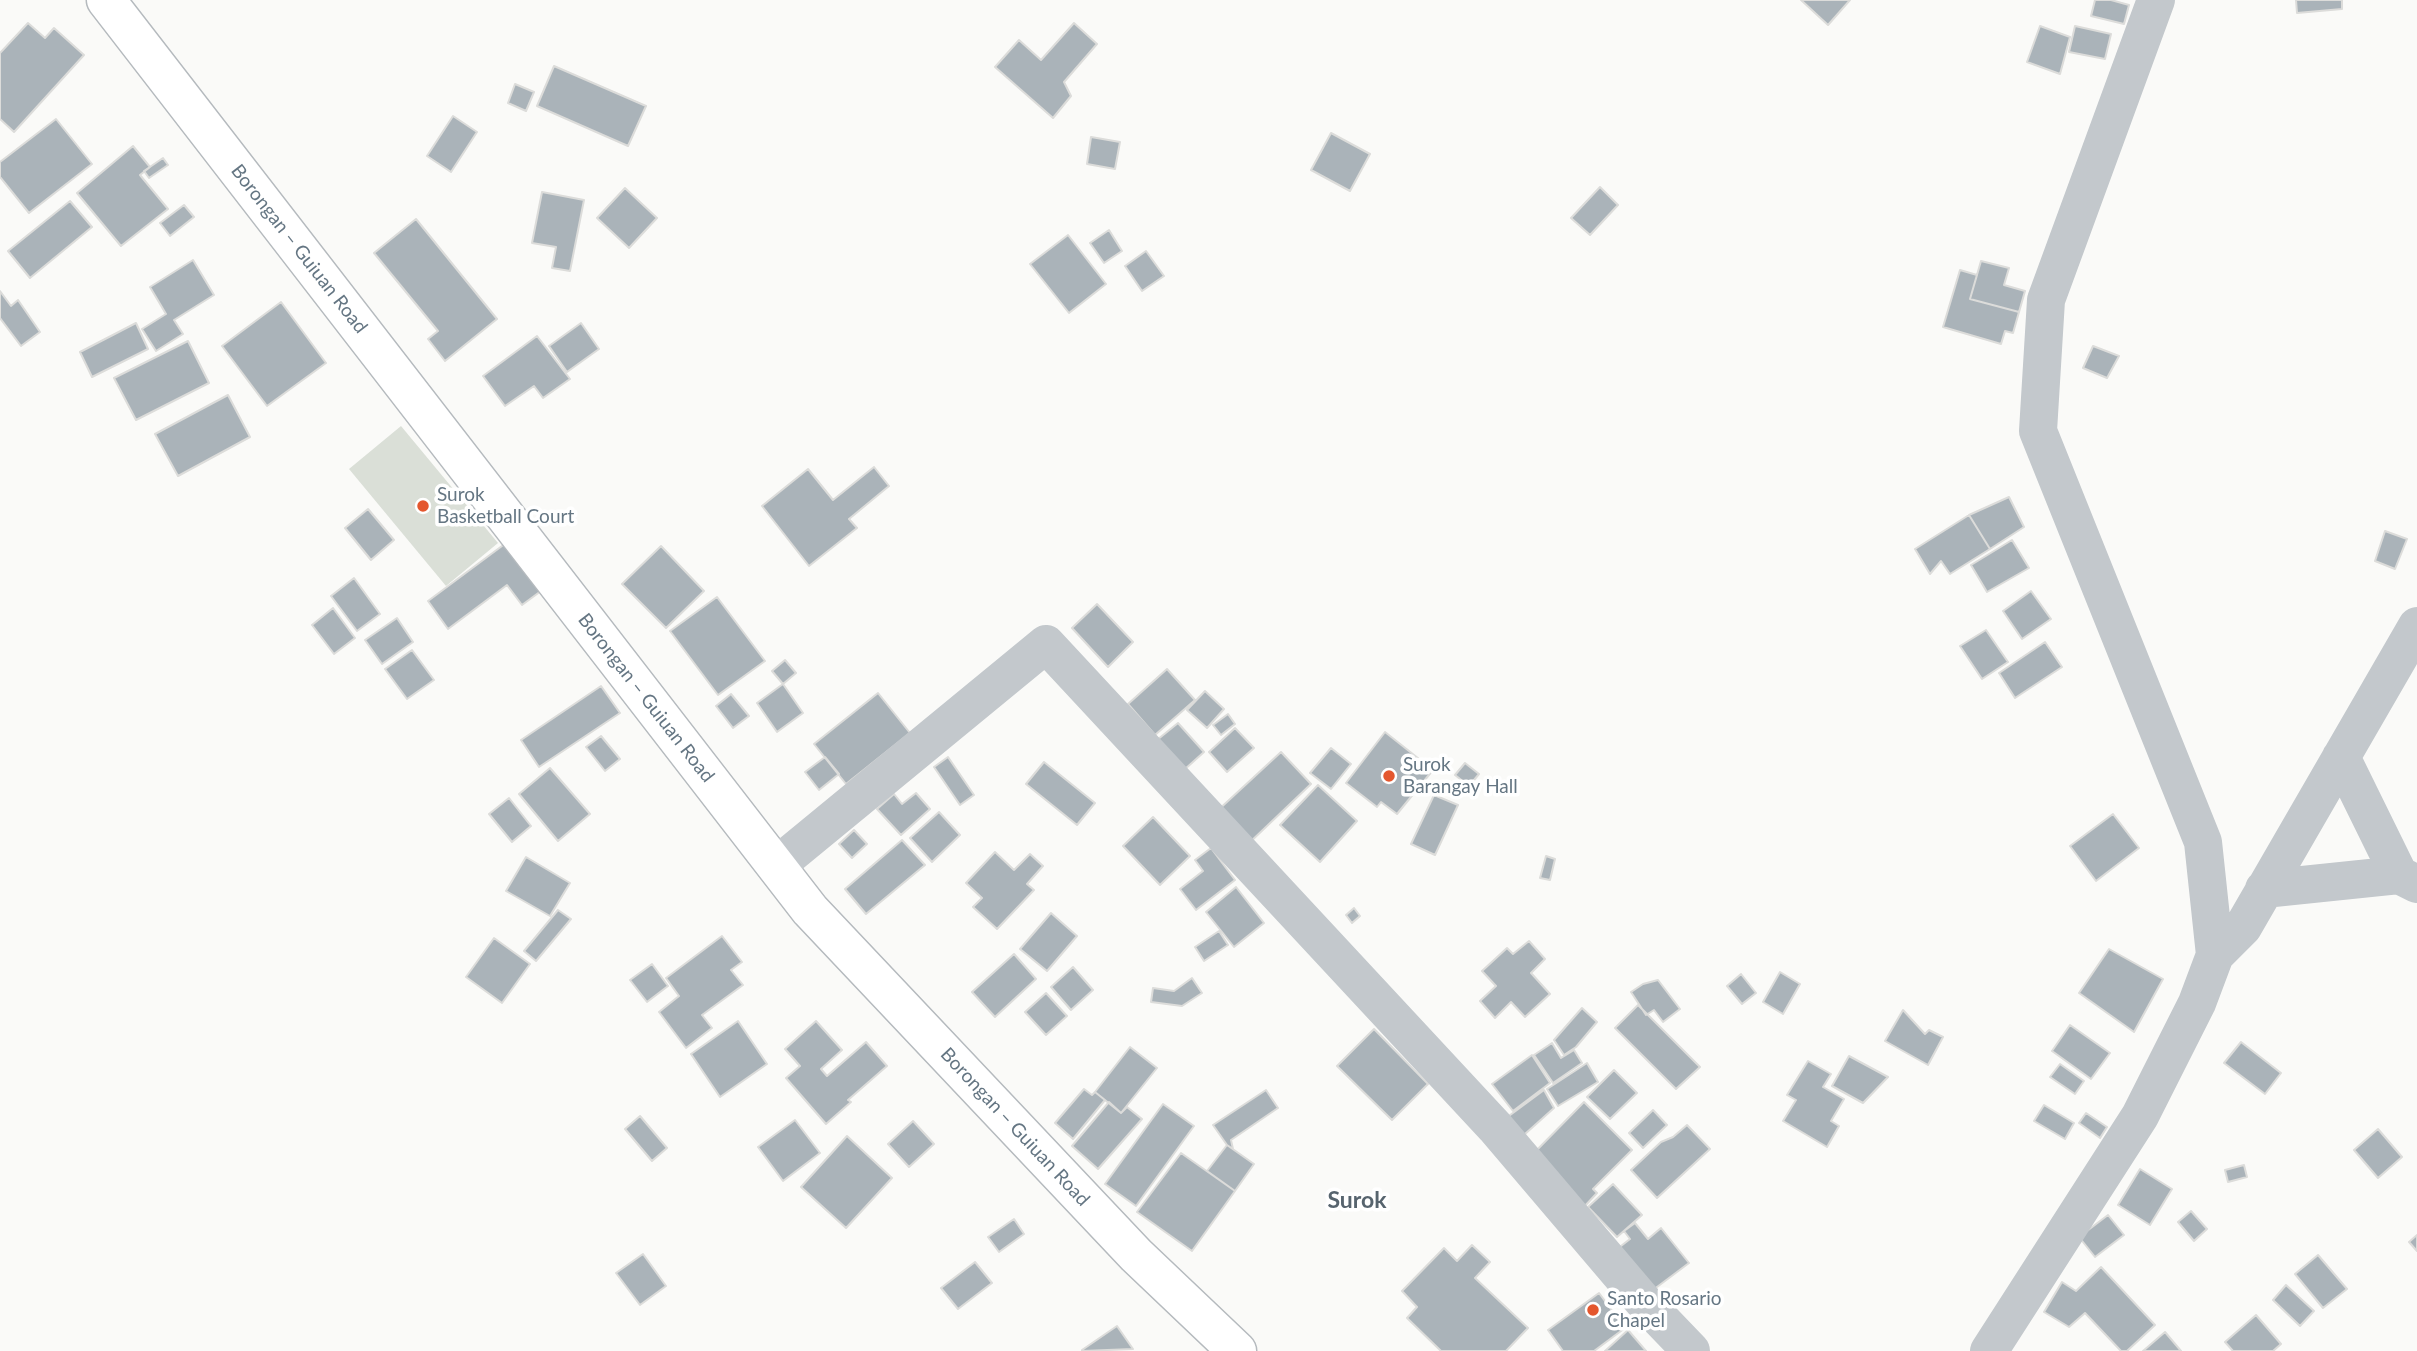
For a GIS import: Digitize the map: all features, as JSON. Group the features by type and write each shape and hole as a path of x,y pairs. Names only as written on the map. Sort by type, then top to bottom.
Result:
{"main road":[{"name":"Borongan – Guiuan Road","path":"106,0 810,909 1136,1255 1237,1351"}],"street":[{"path":"2156,0 2046,300 2038,431 2203,842 2215,955"},
{"path":"1989,1351 2140,1116 2197,1003 2215,955 2243,926 2417,626"},
{"path":"776,866 1046,644 1495,1128 1643,1301 1691,1351"},
{"path":"2264,889 2408,879 2341,757"}],"shaded area":[{"name":"Surok Basketball Court","path":"401,426 498,543 446,586 349,469"}],"building":[{"path":"1801,0 1850,0 1828,25"},
{"path":"2095,0 2111,0 2129,5 2124,24 2091,16"},
{"path":"2296,0 2342,0 2342,9 2297,13"},
{"path":"28,23 45,38 54,28 84,55 14,132 0,119 0,53"},
{"path":"1074,23 1097,44 1064,82 1071,96 1053,118 995,67 1019,40 1041,60"},
{"path":"2040,26 2070,37 2060,74 2027,62"},
{"path":"2075,26 2111,34 2105,59 2069,52"},
{"path":"554,66 646,106 628,146 537,106"},
{"path":"515,84 534,92 526,111 508,103"},
{"path":"453,116 477,132 451,172 427,156"},
{"path":"56,119 92,164 29,213 0,177 0,162"},
{"path":"1331,133 1370,154 1350,191 1311,170"},
{"path":"1091,137 1120,142 1115,169 1087,164"},
{"path":"133,146 150,167 140,175 168,209 121,246 77,193"},
{"path":"163,158 168,165 149,178 144,171"},
{"path":"1600,187 1618,205 1590,235 1571,218"},
{"path":"625,188 657,218 629,248 597,218"},
{"path":"542,192 584,200 570,271 552,268 556,247 532,243"},
{"path":"70,201 92,227 30,278 8,251"},
{"path":"184,205 194,217 170,236 160,223"},
{"path":"416,219 497,319 445,361 428,339 438,331 374,253"},
{"path":"1109,230 1122,251 1104,263 1090,243"},
{"path":"1068,235 1106,284 1069,313 1030,264"},
{"path":"1146,251 1164,276 1142,291 1125,266"},
{"path":"193,260 214,295 174,320 183,334 156,351 142,329 166,314 150,287"},
{"path":"1981,261 2009,268 2004,285 2025,291 2019,312 1970,299"},
{"path":"1960,270 1977,275 1970,299 2019,312 2013,333 2005,331 2001,344 1943,327"},
{"path":"0,291 11,306 18,300 40,332 21,346 0,318"},
{"path":"281,302 326,363 267,406 222,346"},
{"path":"136,323 148,349 92,377 80,352"},
{"path":"581,323 599,349 567,372 549,346"},
{"path":"537,336 570,379 543,398 534,386 505,406 483,376"},
{"path":"188,341 209,383 136,420 114,378"},
{"path":"2093,346 2119,356 2107,378 2083,368"},
{"path":"228,395 250,437 178,476 155,434"},
{"path":"874,467 889,486 849,519 857,528 809,566 762,506 808,469 833,500"},
{"path":"2009,497 2024,527 1990,549 1969,515"},
{"path":"368,509 394,540 371,560 345,528"},
{"path":"1969,515 1990,549 1950,574 1941,561 1930,574 1915,549"},
{"path":"2385,531 2407,539 2395,569 2375,561"},
{"path":"2012,540 2029,568 1987,592 1971,565"},
{"path":"506,543 541,591 522,605 507,585 448,629 428,601"},
{"path":"661,546 704,591 666,628 622,584"},
{"path":"354,578 380,614 357,631 331,596"},
{"path":"2031,591 2051,619 2022,639 2003,611"},
{"path":"717,597 765,661 718,695 670,631"},
{"path":"1097,604 1133,642 1108,667 1072,628"},
{"path":"333,608 355,638 334,654 312,625"},
{"path":"397,618 413,642 382,664 365,640"},
{"path":"1986,630 2008,662 1982,679 1960,646"},
{"path":"2045,642 2062,667 2015,698 1999,673"},
{"path":"412,650 434,680 407,699 385,669"},
{"path":"785,660 796,673 783,684 772,671"},
{"path":"1167,669 1195,700 1155,735 1128,704"},
{"path":"783,684 803,713 777,732 757,703"},
{"path":"601,686 620,713 539,767 521,740"},
{"path":"1205,691 1224,709 1207,728 1187,710"},
{"path":"878,693 910,733 846,784 814,744"},
{"path":"731,694 749,716 733,728 716,706"},
{"path":"1228,714 1235,724 1221,735 1213,725"},
{"path":"1178,723 1204,752 1184,770 1157,740"},
{"path":"1235,728 1254,748 1227,772 1209,752"},
{"name":"Surok Barangay Hall","path":"1385,732 1433,770 1397,814 1381,802 1377,807 1346,783"},
{"path":"601,736 620,759 605,771 586,747"},
{"path":"1331,748 1351,764 1331,789 1310,773"},
{"path":"1281,752 1311,784 1246,846 1215,813"},
{"path":"825,757 839,774 819,790 805,772"},
{"path":"948,757 974,795 960,805 934,767"},
{"path":"1044,762 1095,803 1077,825 1026,784"},
{"path":"1465,763 1479,774 1469,786 1455,775"},
{"path":"550,768 590,814 558,841 519,794"},
{"path":"1318,785 1357,821 1320,862 1280,825"},
{"path":"916,793 930,809 901,835 877,809 894,794 902,804"},
{"path":"1434,795 1458,805 1435,855 1411,844"},
{"path":"509,798 531,826 512,842 489,814"},
{"path":"939,812 960,835 932,862 910,838"},
{"path":"2113,814 2139,848 2096,881 2070,846"},
{"path":"1153,817 1190,856 1160,885 1123,846"},
{"path":"854,830 867,844 852,858 839,844"},
{"path":"902,840 925,865 866,914 845,889"},
{"path":"1211,848 1235,880 1196,910 1180,889 1203,871 1195,860"},
{"path":"995,852 1014,870 1030,854 1043,866 1027,884 1034,890 997,929 973,907 982,898 966,883"},
{"path":"1546,856 1555,859 1550,880 1540,878"},
{"path":"526,857 570,883 550,916 506,891"},
{"path":"1236,887 1264,923 1234,947 1206,912"},
{"path":"1354,908 1360,916 1352,923 1346,915"},
{"path":"558,910 571,919 536,961 524,951"},
{"path":"1051,913 1077,936 1047,971 1020,949"},
{"path":"1219,931 1228,945 1204,961 1195,947"},
{"path":"722,936 742,962 731,970 743,985 702,1015 712,1028 686,1048 659,1012 679,996 666,978"},
{"path":"494,938 530,964 502,1003 466,977"},
{"path":"1529,941 1545,959 1531,973 1550,994 1525,1017 1511,1002 1495,1018 1480,1001 1496,986 1482,971 1507,948 1513,954"},
{"path":"2109,949 2163,979 2134,1032 2079,993"},
{"path":"1014,954 1036,979 995,1017 972,992"},
{"path":"652,964 668,986 647,1002 630,980"},
{"path":"1073,967 1093,990 1071,1010 1051,987"},
{"path":"1780,972 1800,984 1783,1014 1763,1002"},
{"path":"1741,974 1756,993 1742,1004 1727,986"},
{"path":"1192,978 1202,993 1182,1006 1151,1002 1153,988 1174,991"},
{"path":"1658,980 1680,1009 1663,1022 1654,1010 1646,1015 1631,992 1643,984"},
{"path":"1046,993 1067,1016 1046,1035 1025,1012"},
{"path":"1638,1005 1700,1067 1676,1089 1615,1028"},
{"path":"1582,1008 1597,1022 1576,1047 1564,1055 1554,1040"},
{"path":"1903,1010 1925,1034 1929,1030 1943,1037 1928,1065 1885,1041"},
{"path":"738,1021 767,1064 720,1097 691,1054"},
{"path":"816,1021 842,1050 821,1069 827,1076 866,1042 887,1066 848,1100 851,1102 826,1124 786,1078 800,1066 785,1049"},
{"path":"2070,1025 2110,1053 2091,1079 2052,1051"},
{"path":"1374,1029 1428,1084 1392,1120 1337,1066"},
{"path":"2241,1042 2281,1073 2265,1094 2224,1063"},
{"path":"1552,1043 1561,1058 1574,1050 1582,1063 1553,1083 1534,1055"},
{"path":"1130,1047 1157,1068 1121,1113 1095,1092"},
{"path":"1532,1055 1550,1083 1513,1111 1492,1084"},
{"path":"1849,1056 1888,1077 1863,1103 1832,1086"},
{"path":"1808,1061 1831,1074 1823,1087 1844,1099 1831,1121 1839,1126 1827,1147 1783,1121 1796,1100 1787,1095"},
{"path":"1587,1063 1598,1082 1558,1106 1547,1089"},
{"path":"2060,1064 2084,1081 2075,1094 2050,1077"},
{"path":"1614,1070 1637,1093 1610,1119 1587,1097"},
{"path":"1084,1089 1092,1095 1095,1092 1105,1100 1073,1139 1055,1123"},
{"path":"1266,1090 1278,1108 1231,1140 1233,1149 1213,1125"},
{"path":"1544,1090 1554,1108 1515,1143 1498,1124"},
{"path":"1109,1102 1121,1113 1127,1107 1142,1119 1098,1169 1072,1146"},
{"path":"1584,1102 1632,1150 1593,1189 1597,1193 1583,1208 1531,1156"},
{"path":"1163,1104 1194,1126 1136,1206 1105,1184"},
{"path":"2044,1105 2074,1123 2065,1139 2034,1121"},
{"path":"1653,1110 1667,1125 1643,1148 1629,1133"},
{"path":"2086,1113 2107,1127 2100,1138 2079,1123"},
{"path":"640,1116 667,1148 652,1161 625,1129"},
{"path":"795,1120 820,1153 783,1181 758,1147"},
{"path":"913,1121 934,1144 909,1167 888,1144"},
{"path":"1687,1125 1710,1149 1657,1198 1631,1170 1661,1142 1673,1137"},
{"path":"2378,1129 2402,1157 2378,1178 2354,1150"},
{"path":"847,1136 892,1178 846,1228 801,1187"},
{"path":"1227,1145 1254,1164 1235,1191 1207,1171"},
{"path":"1181,1153 1235,1191 1192,1251 1137,1212"},
{"path":"2244,1165 2247,1177 2228,1182 2225,1170"},
{"path":"2140,1169 2172,1189 2150,1225 2118,1205"},
{"path":"1613,1184 1642,1215 1617,1237 1588,1207"},
{"path":"2191,1211 2207,1229 2194,1241 2178,1222"},
{"path":"2108,1215 2124,1235 2095,1257 2079,1237"},
{"path":"1014,1219 1024,1234 999,1252 988,1237"},
{"path":"1635,1223 1648,1239 1661,1228 1689,1263 1645,1296 1612,1253 1630,1239 1624,1231"},
{"path":"2417,1235 2417,1251 2409,1242"},
{"path":"1472,1245 1490,1262 1475,1278 1528,1328 1506,1351 1441,1351 1407,1318 1417,1307 1402,1291 1444,1248 1457,1261"},
{"path":"643,1254 666,1286 640,1305 616,1273"},
{"path":"2318,1255 2347,1289 2323,1308 2295,1274"},
{"path":"975,1262 992,1283 958,1309 941,1288"},
{"path":"2101,1267 2155,1325 2127,1351 2121,1351 2085,1313 2069,1327 2044,1312 2062,1282 2076,1291"},
{"path":"2286,1285 2314,1311 2300,1326 2273,1300"},
{"name":"Santo Rosario Chapel","path":"1599,1293 1625,1328 1594,1351 1563,1351 1548,1330"},
{"path":"2256,1315 2281,1344 2273,1351 2233,1351 2225,1342"},
{"path":"1117,1326 1133,1349 1082,1351 1082,1350"},
{"path":"1628,1330 1646,1351 1605,1351"},
{"path":"2165,1332 2181,1351 2143,1351"}],"place":[{"name":"Surok Basketball Court","path":"423,506"},
{"name":"Surok Barangay Hall","path":"1389,776"},
{"name":"Santo Rosario Chapel","path":"1593,1310"}],"district":[{"name":"Surok","path":"1357,1201"}]}
